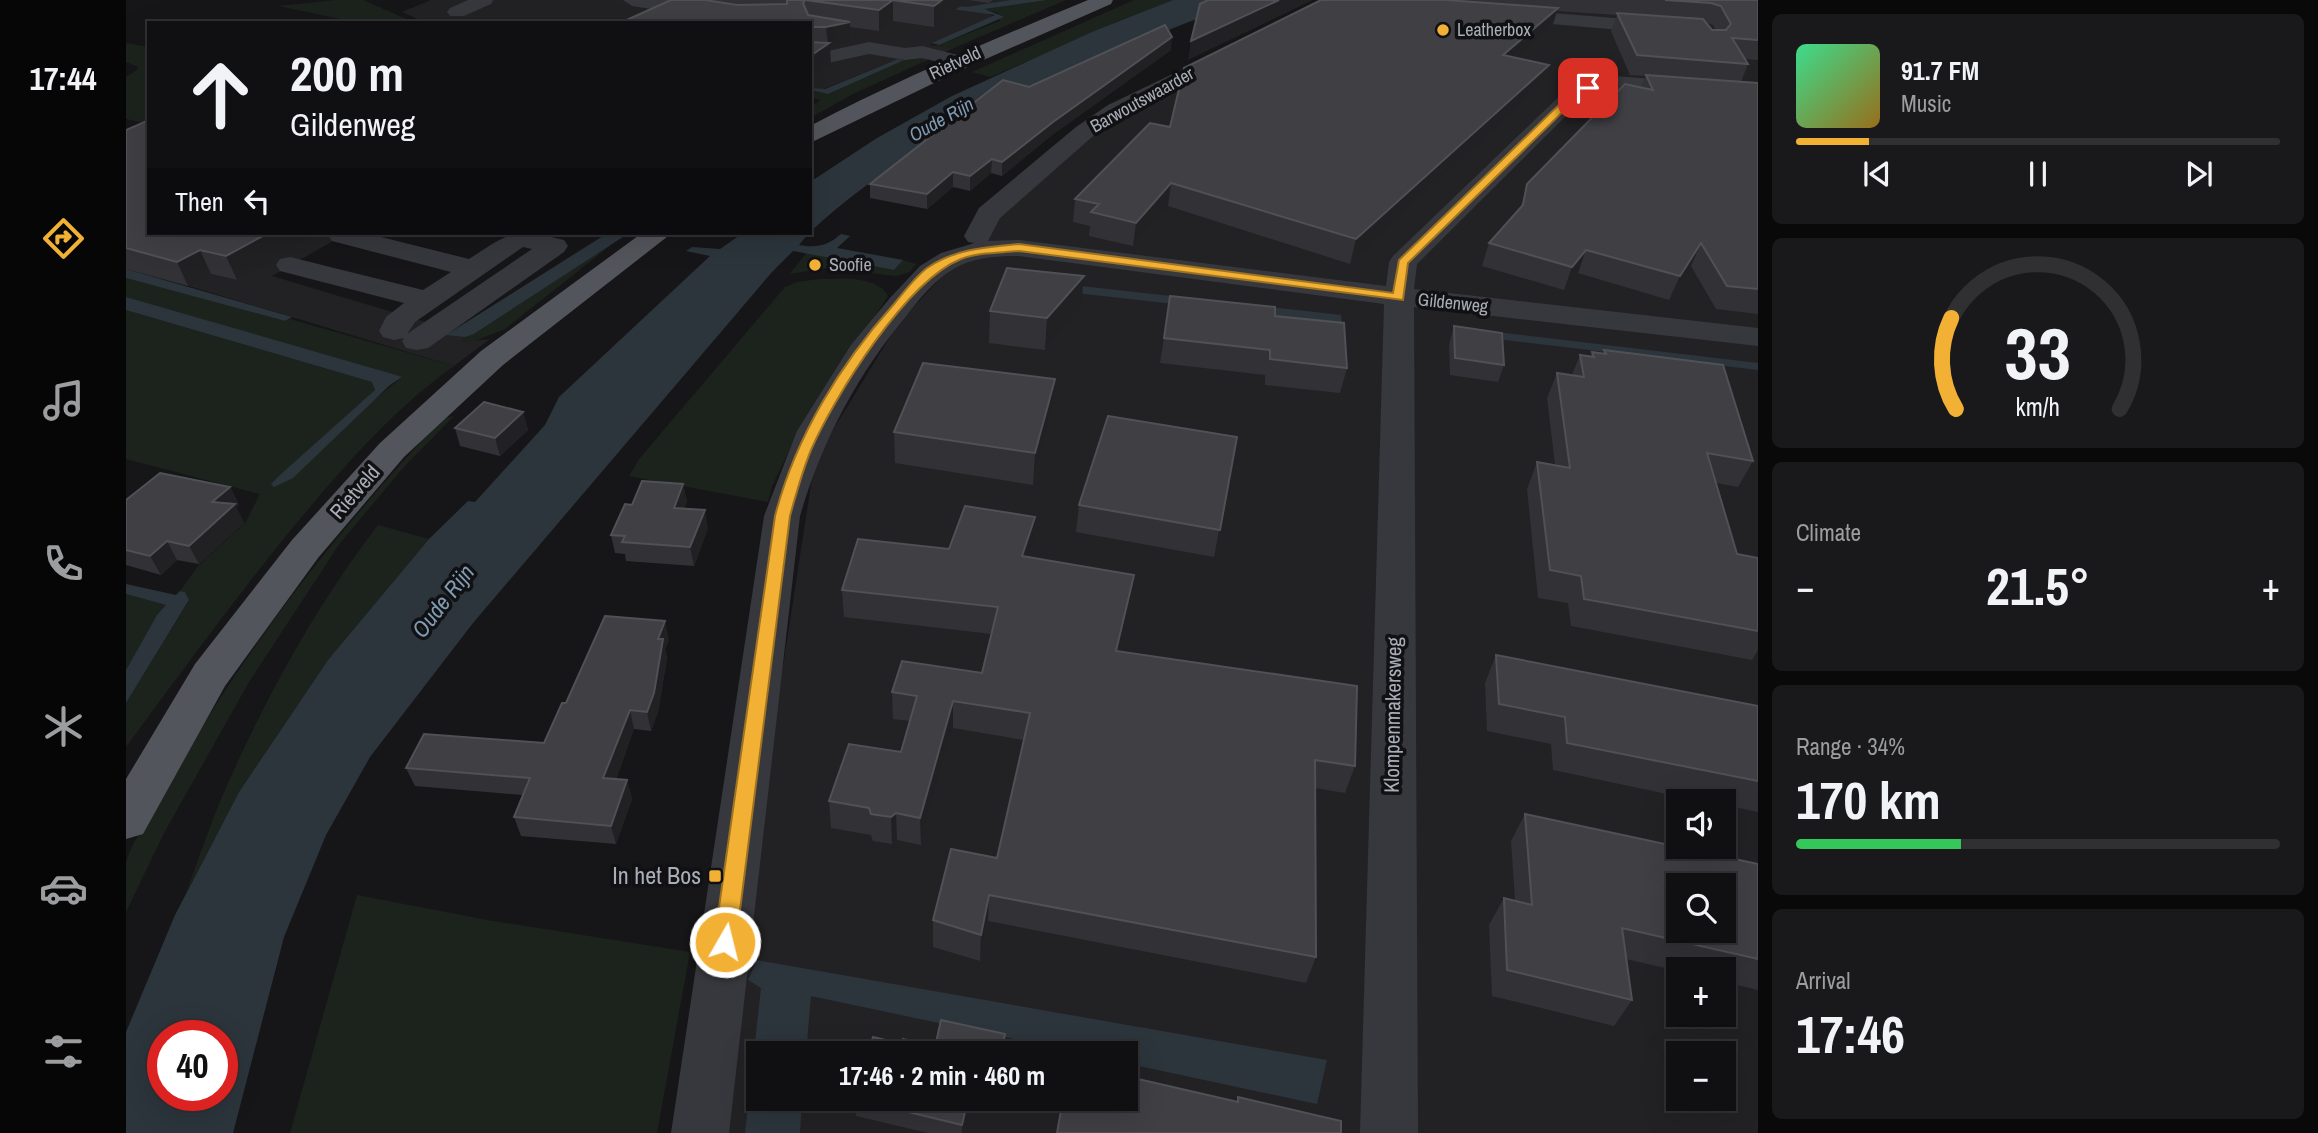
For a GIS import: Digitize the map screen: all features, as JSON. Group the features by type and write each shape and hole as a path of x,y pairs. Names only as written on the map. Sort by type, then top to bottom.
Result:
{"main road":[{"name":"Rietveld","path":"812,135 868,104 959,61 1104,0"},
{"name":"Rietveld","path":"126,820 210,675 306,549 392,450 492,358 651,239"}],"street":[{"path":"457,12 484,0"},
{"path":"632,0 764,21"},
{"path":"1486,14 1690,29"},
{"path":"849,34 912,46 922,52 959,61"},
{"name":"Barwoutswaarder","path":"980,243 988,214 1084,132 1116,110 1254,41"},
{"path":"812,56 828,57 869,48 905,54 922,52"},
{"name":"Klompenmakersweg","path":"1389,1133 1399,297 1403,262 1575,94 1601,82 1758,94"},
{"path":"342,235 474,269"},
{"path":"511,235 554,246 406,336 397,323 404,316 474,269 511,235"},
{"path":"700,1133 782,516 792,479 805,447 844,379 880,327 931,271 980,243"},
{"name":"Gildenweg","path":"980,243 1399,297 1758,337"},
{"path":"290,265 427,300"}],"shaded area":[{"path":"363,0 411,21 350,21 278,6"},
{"path":"431,0 1010,0 973,7 995,17 930,45 954,48 923,62 898,59 821,90 812,88 812,21 422,21 402,12"},
{"path":"1066,0 954,48 929,45 939,45 1000,21 998,13 985,9"},
{"path":"1134,0 1173,0 990,77 972,72"},
{"path":"1342,0 1758,0 1758,1133 711,1133 815,459 898,324 979,236 1096,130"},
{"path":"126,43 147,47 147,124 126,119 126,77 138,67 126,62"},
{"path":"917,58 923,62 853,94 812,117 812,106 821,100 812,98 812,90 828,94 903,59"},
{"path":"315,235 344,235 272,276 429,323 449,335 463,336 461,342 490,339 454,366 189,286 211,274 237,280"},
{"path":"616,241 505,329 475,341 460,342 463,336 474,334"},
{"path":"806,253 894,270 903,260 916,264 910,272 896,276 825,268 790,274"},
{"path":"126,278 285,321 290,319 454,366 395,414 327,488 239,595 126,747 126,703 189,601 185,592 180,591 199,565 245,523 260,494 126,459 126,310 372,382 376,390 271,484 401,378 126,297"},
{"path":"820,279 867,281 883,289 888,296 796,437 772,486 768,502 629,476 640,458 785,287 797,282"},
{"path":"454,416 403,468 340,543 249,682 164,833 126,912 126,864 131,850 219,700 288,602 362,508 442,419"},
{"path":"378,525 429,539 328,660 239,792 186,893 222,796 277,682 315,617"},
{"path":"126,594 167,605 157,615 126,670"},
{"path":"357,895 487,920 690,952 657,1133 290,1133"}],"water":[{"path":"886,0 967,7 1010,0 1047,0 985,9 1004,17 939,45 932,43 995,15"},
{"name":"Oude Rijn","path":"1173,0 1247,0 1073,69 962,124 909,156 858,192 812,230 812,181 877,138 952,96 1092,32"},
{"path":"898,59 904,60 828,94 812,90 812,88 825,89"},
{"name":"Oude Rijn","path":"841,234 850,236 837,248 903,260 894,270 793,251 772,272 473,623 370,757 326,835 284,937 233,1133 126,1133 126,1032 175,915 239,792 328,660 429,539 468,501 475,502 545,425 559,397 710,256 686,251 692,247 720,249 740,235 807,235 799,245 811,246 826,244"},
{"path":"601,235 626,235 474,334 465,337 446,335 603,236"},
{"path":"126,269 292,317 285,321 126,278"},
{"path":"1009,278 1341,315 1342,323 1006,285"},
{"path":"126,297 402,377 390,385 293,478 274,487 271,484 280,475 375,390 372,382 126,310"},
{"path":"1479,330 1758,363 1758,370 1480,337"},
{"path":"126,584 176,595 180,591 185,592 189,600 126,703 126,670 157,615 166,605 126,594"},
{"path":"757,960 1327,1060 1317,1104 1138,1066 1138,1041 1024,1041 811,996 807,1041 755,1041 761,988 748,980"},
{"path":"747,1111 801,1111 800,1133 745,1133"}],"building":[{"path":"671,0 705,0 737,5 787,4 787,0 805,0 803,3 808,15 850,22 812,27 812,21 624,21"},
{"path":"806,0 893,0 879,10"},
{"path":"893,0 942,0 934,6"},
{"path":"1208,0 1279,0 1191,41 1200,4"},
{"path":"1321,0 1446,0 1558,8 1503,55 1549,65 1356,239 1171,183 1136,223 1091,212 1099,204 1075,199 1150,123 1170,127 1184,68"},
{"path":"1665,0 1758,0 1758,40 1732,38 1748,64 1637,55 1617,13 1703,19 1712,30 1726,30 1731,24 1721,6"},
{"path":"1165,25 1172,37 1002,162 992,159 970,176 953,172 927,194 870,184 1003,80 1029,87"},
{"path":"812,42 829,43 812,55"},
{"path":"1646,75 1758,83 1758,289 1727,286 1701,243 1680,276 1586,250 1572,267 1489,243 1523,205 1527,184 1625,84 1653,90"},
{"path":"147,121 147,235 264,235 226,256 200,250 177,262 126,248 126,130"},
{"path":"1007,268 1084,276 1047,318 990,311"},
{"path":"1170,296 1275,307 1275,316 1344,323 1347,368 1270,359 1270,350 1164,338"},
{"path":"1454,326 1502,333 1504,365 1455,358"},
{"path":"1604,350 1723,365 1753,461 1707,453 1737,554 1758,558 1758,631 1584,599 1581,576 1550,570 1537,462 1570,468 1557,373 1584,377 1580,355 1594,357 1592,352 1606,354"},
{"path":"923,363 1055,379 1035,453 894,432"},
{"path":"484,402 523,412 495,438 455,428"},
{"path":"1108,416 1237,437 1220,530 1079,505"},
{"path":"160,473 230,487 212,502 235,504 189,546 167,541 150,556 126,550 126,500"},
{"path":"642,481 683,484 674,508 705,510 690,547 622,542 625,536 611,535 625,504 632,505"},
{"path":"965,506 1035,517 1022,556 1134,575 1116,651 1357,686 1355,766 1315,760 1316,957 989,895 981,935 933,920 951,849 997,858 1030,713 953,701 920,818 896,813 891,817 871,814 869,808 829,801 849,744 901,752 917,696 892,692 902,661 982,673 998,607 842,590 858,539 949,549"},
{"path":"605,616 665,621 658,639 663,639 654,693 647,712 630,710 603,778 627,780 611,826 514,817 530,778 406,768 424,734 544,743 562,703 566,703"},
{"path":"1496,655 1758,706 1758,781 1567,743 1565,717 1499,704"},
{"path":"1525,814 1666,844 1666,859 1735,859 1758,864 1758,959 1688,943 1736,943 1736,873 1666,873 1666,938 1622,928 1632,1000 1507,970 1504,898 1532,905"},
{"path":"941,1020 1005,1034 1004,1041 936,1041"},
{"path":"873,1037 890,1041 872,1041"},
{"path":"1138,1079 1238,1102 1238,1097 1341,1121 1341,1133 1057,1133 1061,1111 1138,1111"},
{"path":"904,1111 965,1111 962,1125"}],"place":[{"name":"Leatherbox","path":"1443,30"},
{"name":"Soofie","path":"815,265"},
{"name":"In het Bos","path":"715,876"}],"route":[{"path":"725,942 782,516 792,479 805,447 844,379 880,327 931,271 957,257 981,250 1019,248 1399,297 1403,262 1575,94 1588,88"}]}
